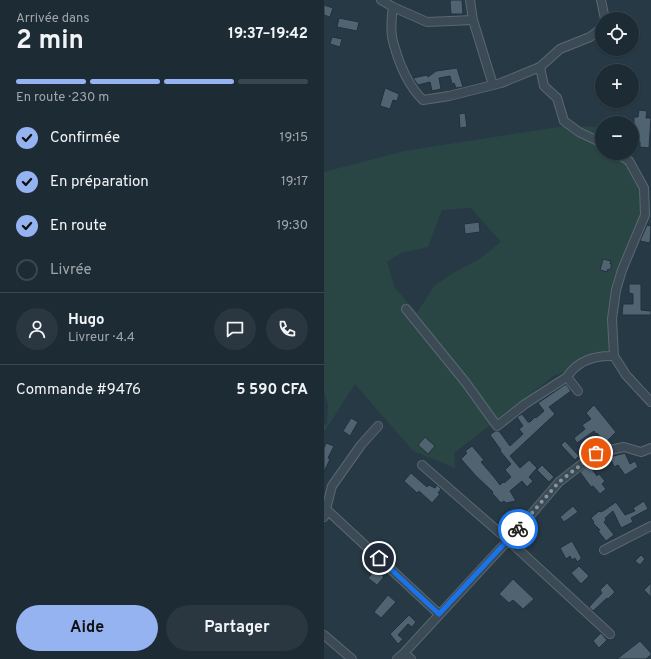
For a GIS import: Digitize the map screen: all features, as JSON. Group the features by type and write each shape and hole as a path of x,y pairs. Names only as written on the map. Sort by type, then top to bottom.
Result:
{"street":[{"path":"381,0 427,22 472,20"},
{"path":"470,0 472,20 493,85"},
{"path":"601,0 604,12"},
{"path":"393,7 391,24 394,44 402,68 416,94 423,100 449,96 501,83 540,67 560,49 590,37 595,33"},
{"path":"540,67 544,86 557,98 564,121 579,132 595,140"},
{"path":"628,160 644,188 645,215 622,270 616,290 612,319 614,356 626,375 651,402"},
{"path":"406,309 466,384 497,426 525,404 567,377 570,372 584,360 603,356 614,356"},
{"path":"567,377 578,391"},
{"path":"378,426 361,445 332,486 325,513 439,614"},
{"path":"397,659 508,540 559,482 596,453 624,447 641,452 651,448"},
{"path":"422,466 508,540 610,634"},
{"path":"604,550 651,526"},
{"path":"324,635 352,659"},
{"path":"404,653 412,659"}],"green space":[{"path":"565,126 595,127 595,160 634,160 640,176 641,205 639,221 633,230 628,262 609,318 615,356 555,375 454,453 455,468 413,451 355,384 324,432 324,424 327,425 328,405 324,391 324,172 404,151","holes":["471,208 501,242 478,260 453,273 434,286 417,313 395,288 387,262 401,253 428,247 442,210"]}],"building":[{"path":"451,0 462,0 463,14 451,14"},
{"path":"324,5 333,8 330,17 324,15"},
{"path":"339,18 359,22 357,31 337,27"},
{"path":"332,37 342,39 340,47 330,44"},
{"path":"457,68 463,87 456,88 454,83 452,84 450,76 439,78 441,89 432,91 430,82 418,85 413,78 427,75 428,77 436,71"},
{"path":"385,88 399,94 397,101 393,100 390,109 380,106"},
{"path":"639,110 647,111 646,118 651,118 649,148 640,147"},
{"path":"465,113 467,127 460,128 459,114"},
{"path":"479,222 480,232 465,234 464,224"},
{"path":"647,225 651,226 650,243 640,241"},
{"path":"603,259 611,261 610,264 612,264 610,270 608,269 607,272 600,270"},
{"path":"629,284 641,284 641,310 651,311 651,315 622,315 623,304 633,304 633,294 629,293"},
{"path":"566,384 571,391 549,407 555,414 510,456 520,468 529,460 537,468 529,477 533,481 527,487 522,481 510,491 516,501 506,503 504,501 501,503 492,493 493,492 461,459 467,453 465,451 472,446 484,460 481,462 500,485 503,482 504,483 511,477 505,470 511,464 500,451 501,450 490,435 495,431 499,431 510,446 523,434 519,429 523,426 517,417 522,414 528,422 535,417 536,418 544,411 538,403"},
{"path":"594,405 616,432 605,443 594,431 577,443 574,438 585,429 582,425 591,419 586,413"},
{"path":"351,418 358,422 350,436 343,431"},
{"path":"425,437 435,446 428,454 418,445"},
{"path":"565,441 579,456 575,460 561,445"},
{"path":"326,443 334,446 328,458 330,459 324,472 324,448"},
{"path":"625,453 630,464 635,461 638,467 625,475 618,465 614,467 610,457"},
{"path":"542,465 554,477 549,482 537,470"},
{"path":"589,465 597,476 599,474 605,481 602,484 606,489 600,494 593,486 591,487 580,472"},
{"path":"411,473 427,487 429,485 435,488 437,485 441,489 438,493 440,494 432,503 419,491 417,493 404,481"},
{"path":"644,501 648,509 631,518 633,522 621,528 613,511 605,518 606,520 604,522 614,535 606,541 598,531 600,530 593,523 594,522 591,518 599,511 603,511 616,502 625,515 635,511 633,508"},
{"path":"573,506 578,512 564,522 560,517"},
{"path":"572,541 581,557 581,559 577,562 575,558 572,560 570,556 566,559 560,548"},
{"path":"641,555 645,559 640,565 635,561"},
{"path":"579,566 589,576 581,584 571,573"},
{"path":"376,570 384,577 377,585 368,578"},
{"path":"513,579 534,599 523,609 513,600 509,603 499,594"},
{"path":"607,583 615,592 593,611 589,607 602,593 600,590"},
{"path":"651,583 651,597 644,590"},
{"path":"388,595 396,602 381,618 374,612"},
{"path":"409,615 416,622 412,627 408,624 398,635 403,639 398,644 390,634"},
{"path":"601,633 607,640 599,648 593,641"},
{"path":"640,641 651,653 651,655 646,659 617,659"}],"way so far":[{"path":"518,529 559,482 596,453"}],"route":[{"path":"379,558 439,614 518,529"}]}
